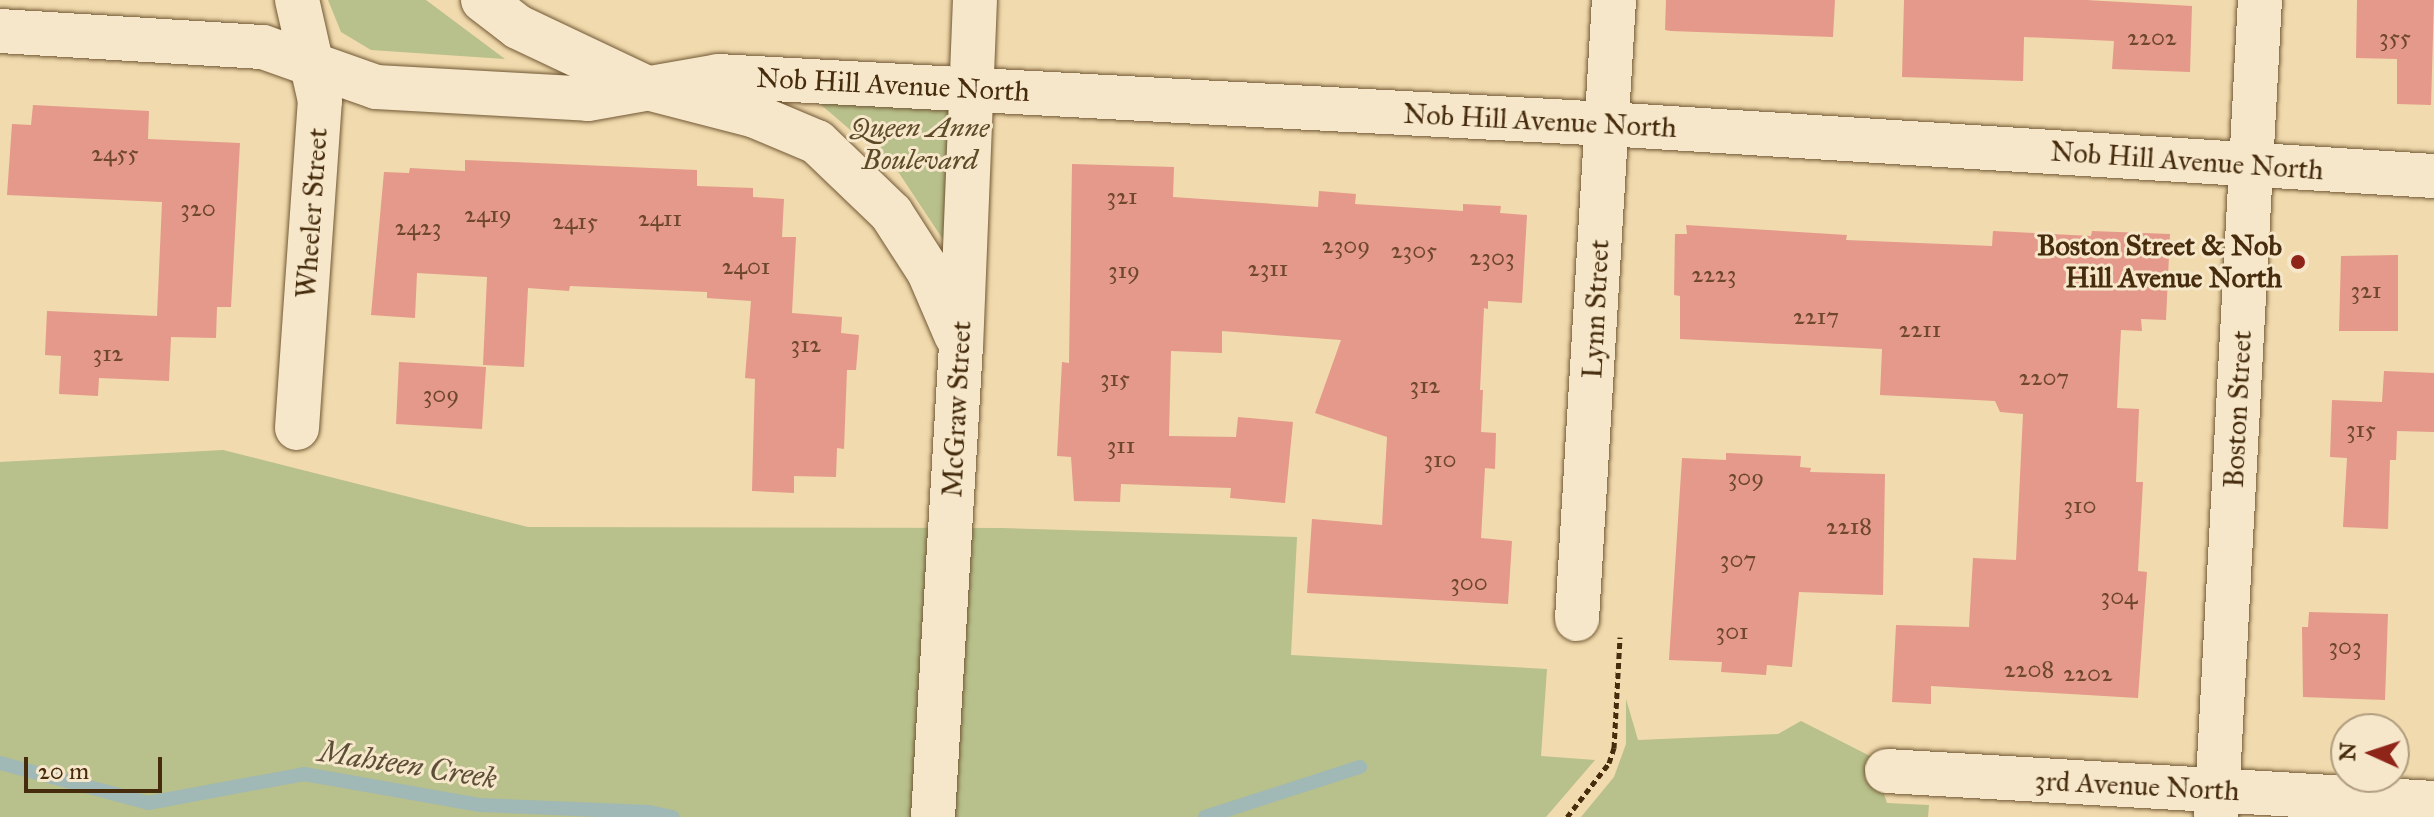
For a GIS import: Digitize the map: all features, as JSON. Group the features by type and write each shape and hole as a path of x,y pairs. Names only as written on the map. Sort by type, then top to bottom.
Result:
{"street":[{"name":"Wheeler Street","path":"297,0 320,107 297,428"},
{"name":"Nob Hill Avenue North","path":"483,0 518,27 647,88 755,116 817,142 891,213 929,272 961,348"},
{"name":"McGraw Street","path":"933,817 961,348 975,0"},
{"name":"Lynn Street","path":"1577,619 1614,0"},
{"name":"Boston Street","path":"2216,804 2260,0"},
{"name":"Nob Hill Avenue North","path":"0,31 263,47 376,87 588,99 718,76 1607,124 2434,176"},
{"name":"3rd Avenue North","path":"1887,771 2216,804 2434,803"}],"path":[{"path":"1567,817 1609,763 1614,748 1620,632"}],"green space":[{"path":"328,0 426,0 505,59 371,50 341,32"},
{"name":"Queen Anne Boulevard","path":"819,103 958,111 952,253 897,170"},
{"path":"223,450 528,527 1002,528 1297,537 1291,655 1547,669 1541,756 1595,760 1546,817 0,817 0,462"},
{"path":"1626,699 1638,740 1778,734 1801,721 1872,757 1887,803 1929,805 1928,817 1581,817 1614,777 1626,744"}],"building":[{"path":"1666,0 1835,0 1833,37 1665,30"},
{"path":"1904,0 2086,0 2192,6 2190,72 2112,69 2114,41 2024,37 2023,81 1902,77"},
{"path":"2357,0 2434,0 2431,105 2397,104 2397,59 2356,58"},
{"path":"33,105 149,111 148,139 240,143 231,307 217,307 216,338 171,337 169,381 99,378 98,396 59,394 61,356 45,355 47,311 157,316 162,202 7,195 12,124 31,125"},
{"path":"465,160 697,170 697,186 753,188 753,197 784,199 782,237 796,237 792,313 842,317 841,333 859,335 856,370 847,370 844,449 837,448 836,477 794,476 794,493 752,491 755,379 745,378 751,301 707,298 707,292 570,286 569,291 528,288 524,367 483,365 487,277 417,273 415,318 371,315 384,172 409,173 410,168 465,171"},
{"path":"1072,164 1174,167 1173,197 1318,207 1319,191 1356,194 1355,204 1463,211 1463,204 1501,206 1500,213 1527,215 1522,303 1488,301 1488,309 1484,308 1481,432 1496,433 1495,469 1485,468 1481,538 1512,541 1508,604 1307,593 1312,519 1382,525 1387,437 1315,413 1341,340 1222,331 1222,353 1171,351 1169,436 1236,437 1238,417 1293,422 1285,503 1230,498 1231,488 1121,484 1120,502 1074,501 1071,457 1057,456 1062,362 1069,363"},
{"path":"1686,225 1847,235 1846,240 1992,246 1993,231 2091,236 2092,231 2170,234 2166,320 2141,319 2142,331 2121,330 2117,408 2139,409 2136,482 2143,482 2138,571 2147,572 2138,698 1931,686 1931,704 1892,702 1896,625 1969,627 1973,558 2016,560 2023,414 2000,412 1995,401 1880,395 1882,349 1680,339 1680,296 1674,295 1675,234 1687,234"},
{"path":"2398,255 2398,331 2339,331 2341,256"},
{"path":"399,362 486,367 482,429 396,424"},
{"path":"2384,371 2434,373 2434,432 2397,431 2396,460 2390,460 2388,529 2343,527 2347,458 2330,457 2332,400 2382,402"},
{"path":"1726,453 1801,456 1800,467 1811,468 1810,472 1885,474 1883,595 1799,592 1792,667 1767,665 1766,675 1721,672 1722,662 1669,660 1682,458 1726,460"},
{"path":"2309,612 2388,614 2385,700 2303,697 2302,627 2308,627"}],"waterway":[{"name":"Mahteen Creek","path":"0,763 148,803 304,774 480,805 649,812 672,817"},
{"name":"Mahteen Creek","path":"1205,817 1360,767"}],"place":[{"name":"Boston Street & Nob Hill Avenue North","path":"2298,262"}]}
